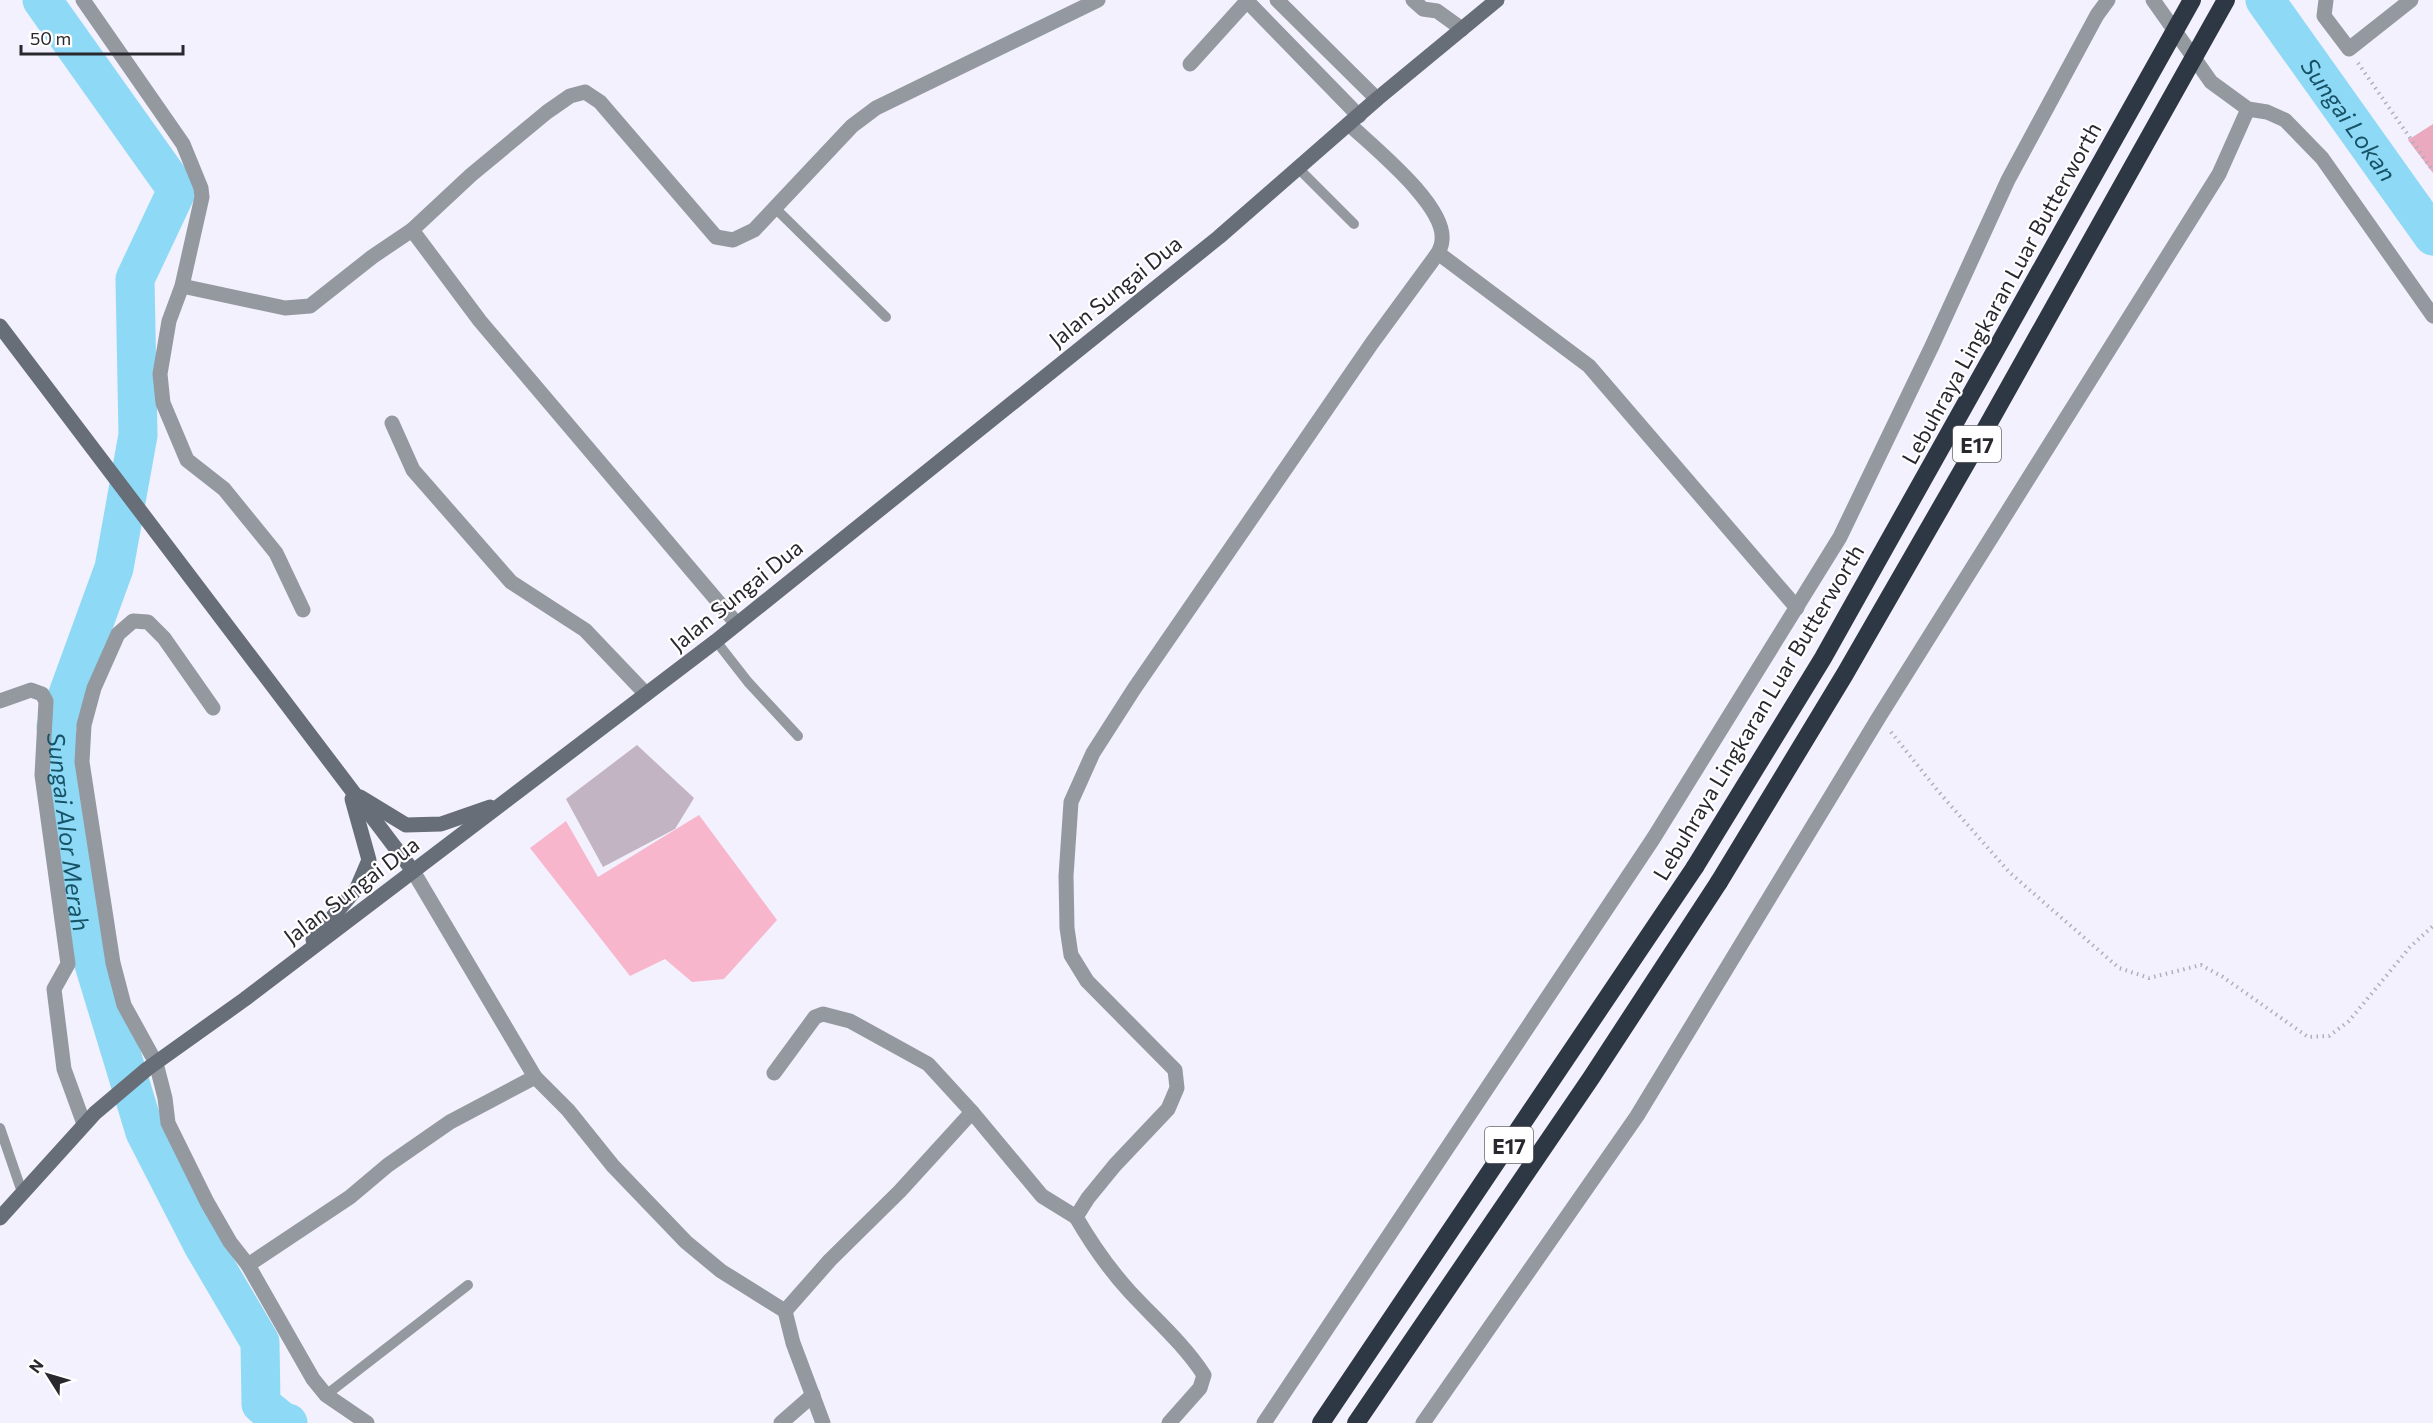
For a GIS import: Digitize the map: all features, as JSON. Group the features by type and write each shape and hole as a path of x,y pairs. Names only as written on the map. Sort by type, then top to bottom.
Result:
{"highway":[{"name":"Lebuhraya Lingkaran Luar Butterworth","path":"1321,1423 1695,867 1823,658 2192,0"},
{"name":"E17","path":"1356,1423 1584,1088 1719,882 1845,674 1950,492 2226,0"}],"main road":[{"name":"Jalan Sungai Dua","path":"0,1218 84,1124 151,1066 302,955 716,642 1176,272 1299,169 1377,99 1497,0"},
{"path":"0,326 413,871"},
{"path":"350,790 405,825 441,824 504,802"},
{"path":"302,955 321,929 357,888 369,860 350,790"}],"street":[{"path":"83,0 183,144 201,188 202,197 182,286 169,321 160,374 164,403 187,460 224,489 276,553 303,610"},
{"path":"182,286 285,308 310,306 372,257 412,230 471,175 547,112 570,96 585,92 600,102 716,237 733,240 754,230 852,126 876,108 1098,0"},
{"path":"1277,0 1377,99"},
{"path":"1413,0 1423,9 1437,12 1462,29"},
{"path":"1264,1423 1653,839 1840,537 1932,346 2008,180 2097,15 2108,0"},
{"path":"2153,0 2211,82 2248,109 2267,112 2285,120 2322,158 2433,316"},
{"path":"2326,0 2324,16 2349,49 2411,0"},
{"path":"1076,1217 1088,1198 1115,1165 1168,1109 1177,1088 1175,1070 1087,981 1071,955 1067,928 1066,876 1071,802 1093,753 1134,689 1372,343 1438,253 1443,238 1435,214 1420,192 1246,1 1190,64"},
{"path":"1423,1423 1637,1116 1879,717 2219,174 2248,109"},
{"path":"412,230 480,321 737,624"},
{"path":"1438,253 1589,366 1797,608"},
{"path":"392,423 413,470 511,582 585,630 646,694"},
{"path":"213,708 164,638 148,622 133,621 118,634 94,688 84,725 82,762 112,963 124,1005 165,1098 168,1123 207,1202 230,1242 248,1265 313,1379 326,1395 367,1423"},
{"path":"0,701 31,690 42,694 46,701 42,776 68,964 54,989 64,1069 84,1124"},
{"path":"413,871 535,1077 568,1110 613,1166 686,1242 721,1271 785,1311 793,1343 823,1423"},
{"path":"774,1073 815,1017 823,1014 850,1021 928,1064 972,1112 1042,1196 1076,1217 1089,1240 1127,1289 1194,1360 1204,1375 1200,1388 1169,1423"},
{"path":"248,1265 350,1197 388,1165 450,1122 535,1077"},
{"path":"785,1311 830,1260 900,1191 972,1112"},
{"path":"781,1423 813,1395"}],"lane":[{"path":"1299,169 1354,224"},
{"path":"776,209 886,317"},
{"path":"716,642 748,682 798,736"},
{"path":"0,1128 22,1192"},
{"path":"326,1395 468,1285"}],"path":[{"path":"2349,49 2433,171"},
{"path":"1879,717 1938,791 2009,872 2119,968 2149,978 2200,965 2223,977 2308,1037 2329,1036 2349,1021 2410,947 2433,926"}],"shaded area":[{"path":"2433,124 2433,173 2408,140"},
{"path":"699,815 777,920 724,979 692,982 665,959 630,976 530,848 566,821 598,877"}],"building":[{"path":"637,745 694,798 675,829 603,867 566,799"}],"waterway":[{"name":"Sungai Alor Merah","path":"42,0 177,190 135,279 138,435 114,568 56,727 79,915 145,1132 203,1245 260,1342 261,1404 283,1422 288,1423"},
{"name":"Sungai Lokan","path":"2265,0 2433,236"}]}
